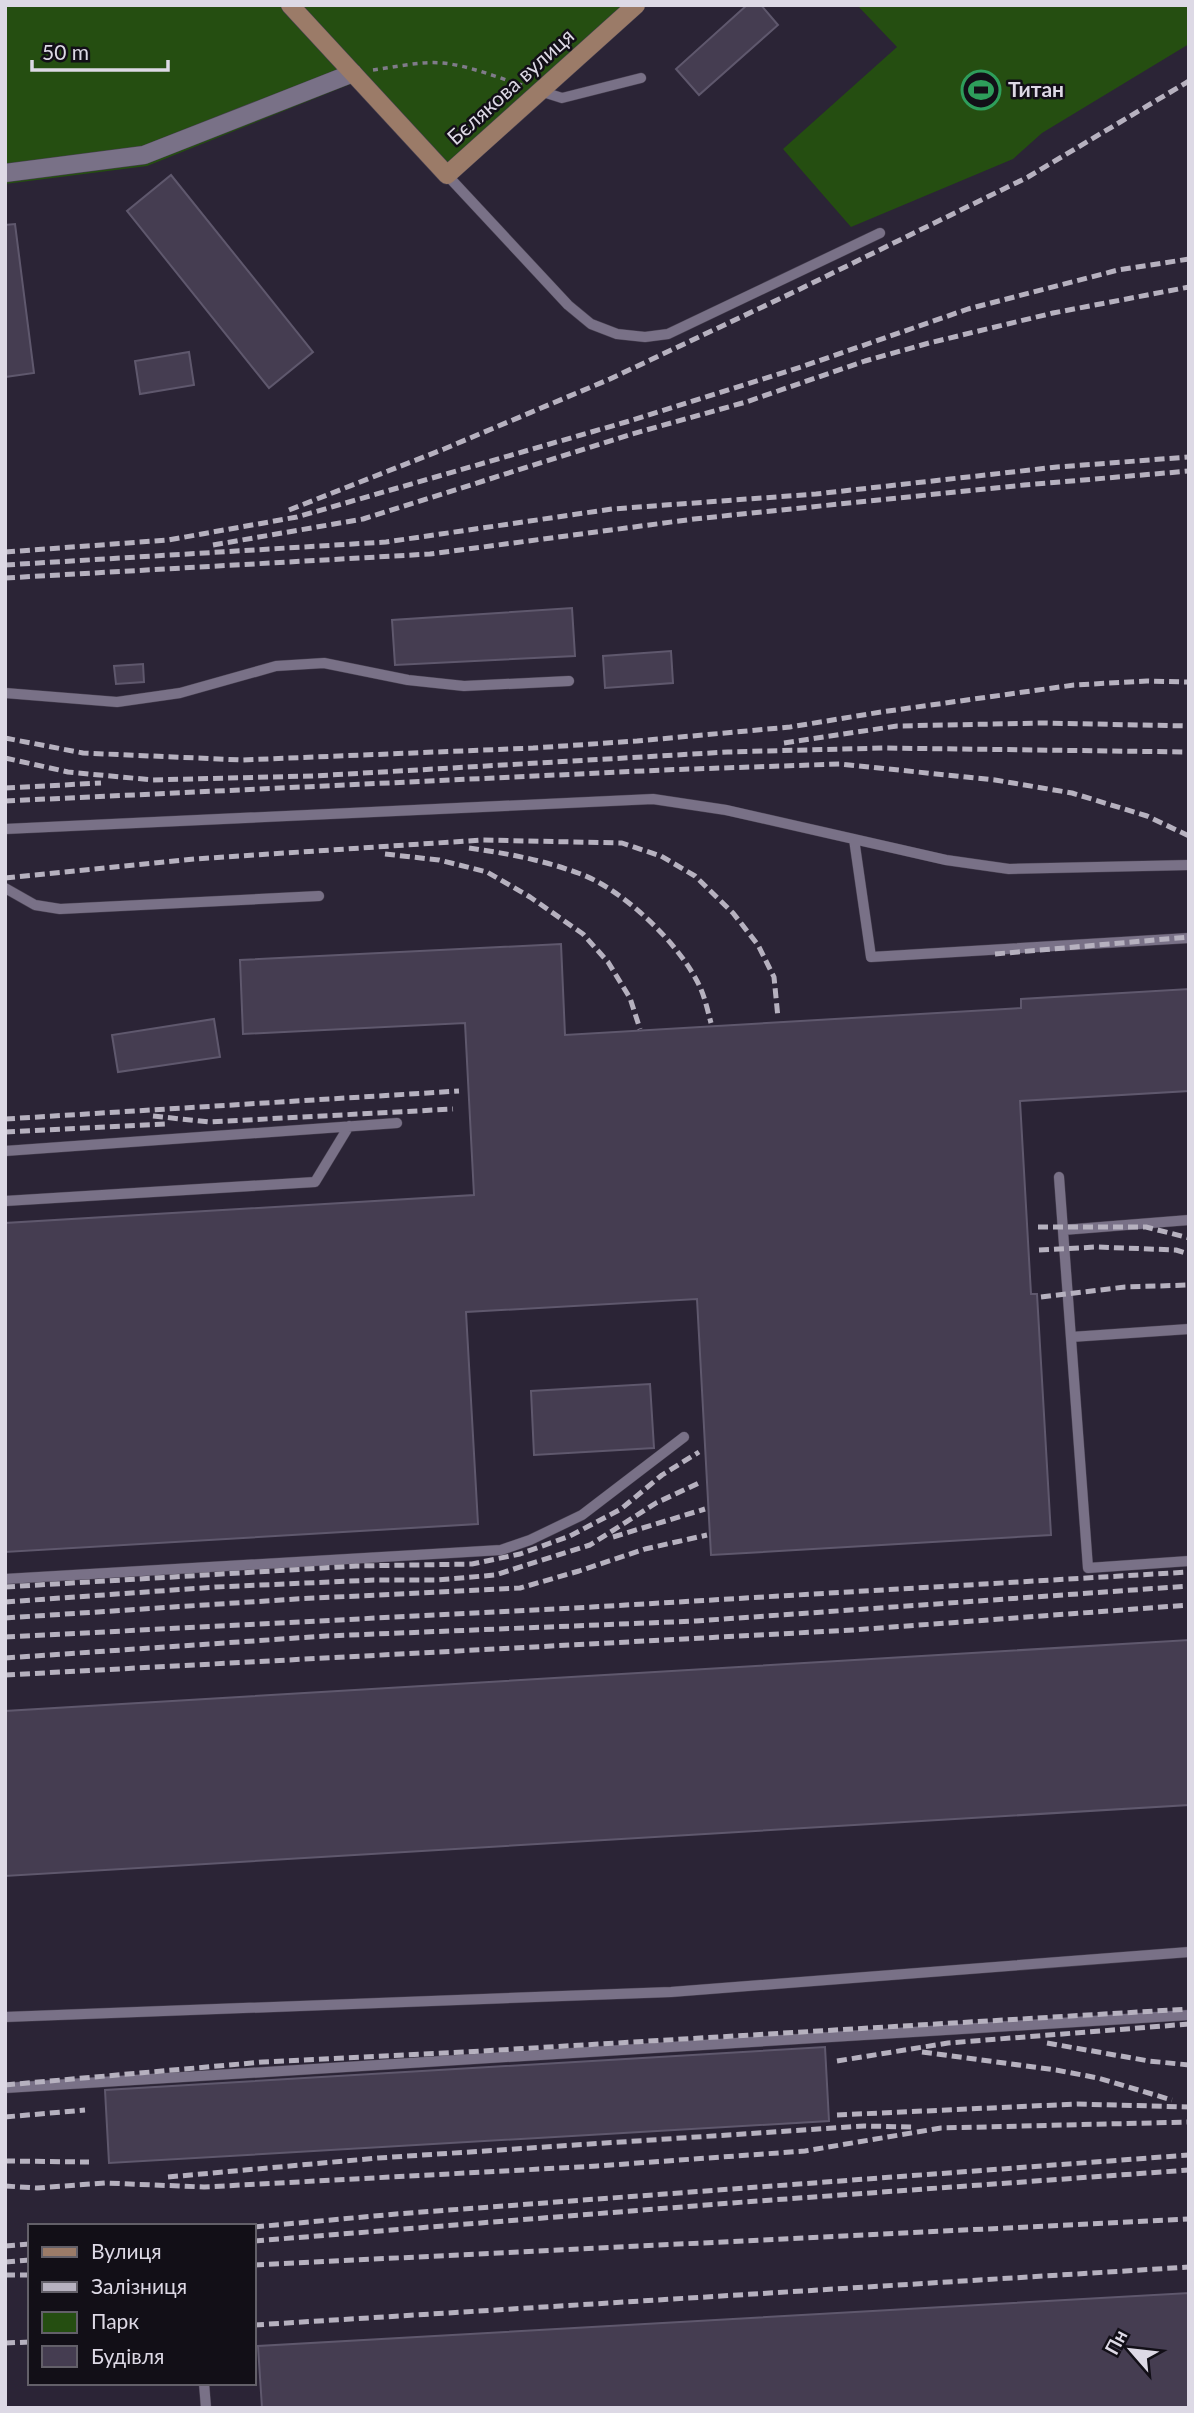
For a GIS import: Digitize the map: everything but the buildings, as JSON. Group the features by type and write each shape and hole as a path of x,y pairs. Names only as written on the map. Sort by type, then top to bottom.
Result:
{"street":[{"path":"290,5 447,175"},
{"name":"Бєлякова вулиця","path":"447,175 636,5"},
{"path":"5,173 144,155 353,73"}],"lane":[{"path":"540,91 562,98 641,78"},
{"path":"447,175 568,305 591,324 617,334 645,337 668,334 880,233"},
{"path":"5,693 117,702 180,693 276,666 324,663 408,680 464,686 569,681"},
{"path":"5,830 653,799 726,810 946,860 1009,869 1189,865"},
{"path":"854,839 871,957 1189,938"},
{"path":"5,888 35,905 60,909 320,897"},
{"path":"5,1151 397,1123"},
{"path":"5,1200 315,1182 349,1126"},
{"path":"1059,1177 1088,1568 1189,1561"},
{"path":"1063,1230 1189,1220"},
{"path":"1071,1337 1189,1329"},
{"path":"5,1579 501,1550 530,1540 582,1515 684,1437"},
{"path":"5,2017 671,1992 1189,1952"},
{"path":"5,2088 1189,2015"},
{"path":"204,2385 206,2408"}],"path":[{"path":"353,73 442,63 463,66 540,91"}],"green space":[{"path":"5,5 646,5 446,184 351,84 147,166 5,184"},
{"name":"Титан","path":"857,5 1189,5 1189,44 1042,133 1013,159 851,227 783,149 897,47"}],"railway":[{"path":"289,510 610,379 794,292 1028,177 1189,81"},
{"path":"5,552 168,540 297,517 626,422 801,367 968,309 1118,270 1189,259"},
{"path":"213,545 363,519 929,343 1053,313 1189,287"},
{"path":"5,565 386,542 612,509 816,494 1057,467 1189,457"},
{"path":"5,578 430,554 694,519 1189,471"},
{"path":"5,738 83,753 242,760 533,748 790,727 1074,685 1189,682"},
{"path":"784,743 897,726 1043,723 1189,726"},
{"path":"5,758 68,772 153,780 313,776 728,752 883,748 1189,752"},
{"path":"5,801 840,764 995,780 1072,793 1147,816 1189,836"},
{"path":"5,788 101,783"},
{"path":"5,878 195,859 482,840 622,843 661,856 695,876 733,913 758,945 774,977 778,1018"},
{"path":"469,848 551,864 595,880 613,891 665,936 679,954 700,987 711,1023"},
{"path":"385,854 439,860 487,872 530,897 583,934 608,962 630,998 640,1029"},
{"path":"995,954 1189,937"},
{"path":"5,1119 459,1091"},
{"path":"153,1116 209,1122 453,1109"},
{"path":"5,1132 167,1124"},
{"path":"1038,1227 1146,1227 1189,1238"},
{"path":"1039,1250 1096,1247 1176,1250 1189,1254"},
{"path":"1041,1297 1125,1287 1189,1285"},
{"path":"5,1587 356,1566 472,1564 520,1554 570,1536 621,1509 662,1475 699,1452"},
{"path":"5,1602 216,1587 437,1580 495,1575 590,1545 656,1503 701,1482"},
{"path":"613,1537 705,1509"},
{"path":"5,1618 520,1588 645,1549 707,1535"},
{"path":"5,1637 592,1607 1189,1572"},
{"path":"5,1658 326,1636 696,1621 1189,1586"},
{"path":"5,1675 853,1630 1189,1605"},
{"path":"5,2085 263,2062 1189,2009"},
{"path":"837,2061 948,2043 1189,2024"},
{"path":"1047,2043 1149,2061 1189,2065"},
{"path":"922,2052 1098,2078 1172,2100"},
{"path":"837,2115 1077,2104 1189,2107"},
{"path":"5,2117 85,2110"},
{"path":"5,2186 37,2188 105,2183 204,2187 597,2166 805,2151 941,2128 1189,2122"},
{"path":"168,2177 378,2158 864,2126 912,2127"},
{"path":"256,2227 1189,2155"},
{"path":"5,2161 89,2162"},
{"path":"256,2241 1189,2170"},
{"path":"256,2265 1189,2219"},
{"path":"5,2246 28,2244"},
{"path":"5,2262 28,2260"},
{"path":"256,2325 1189,2267"},
{"path":"5,2275 28,2275"},
{"path":"5,2343 28,2342"}],"place":[{"name":"Титан","path":"981,90"}]}
